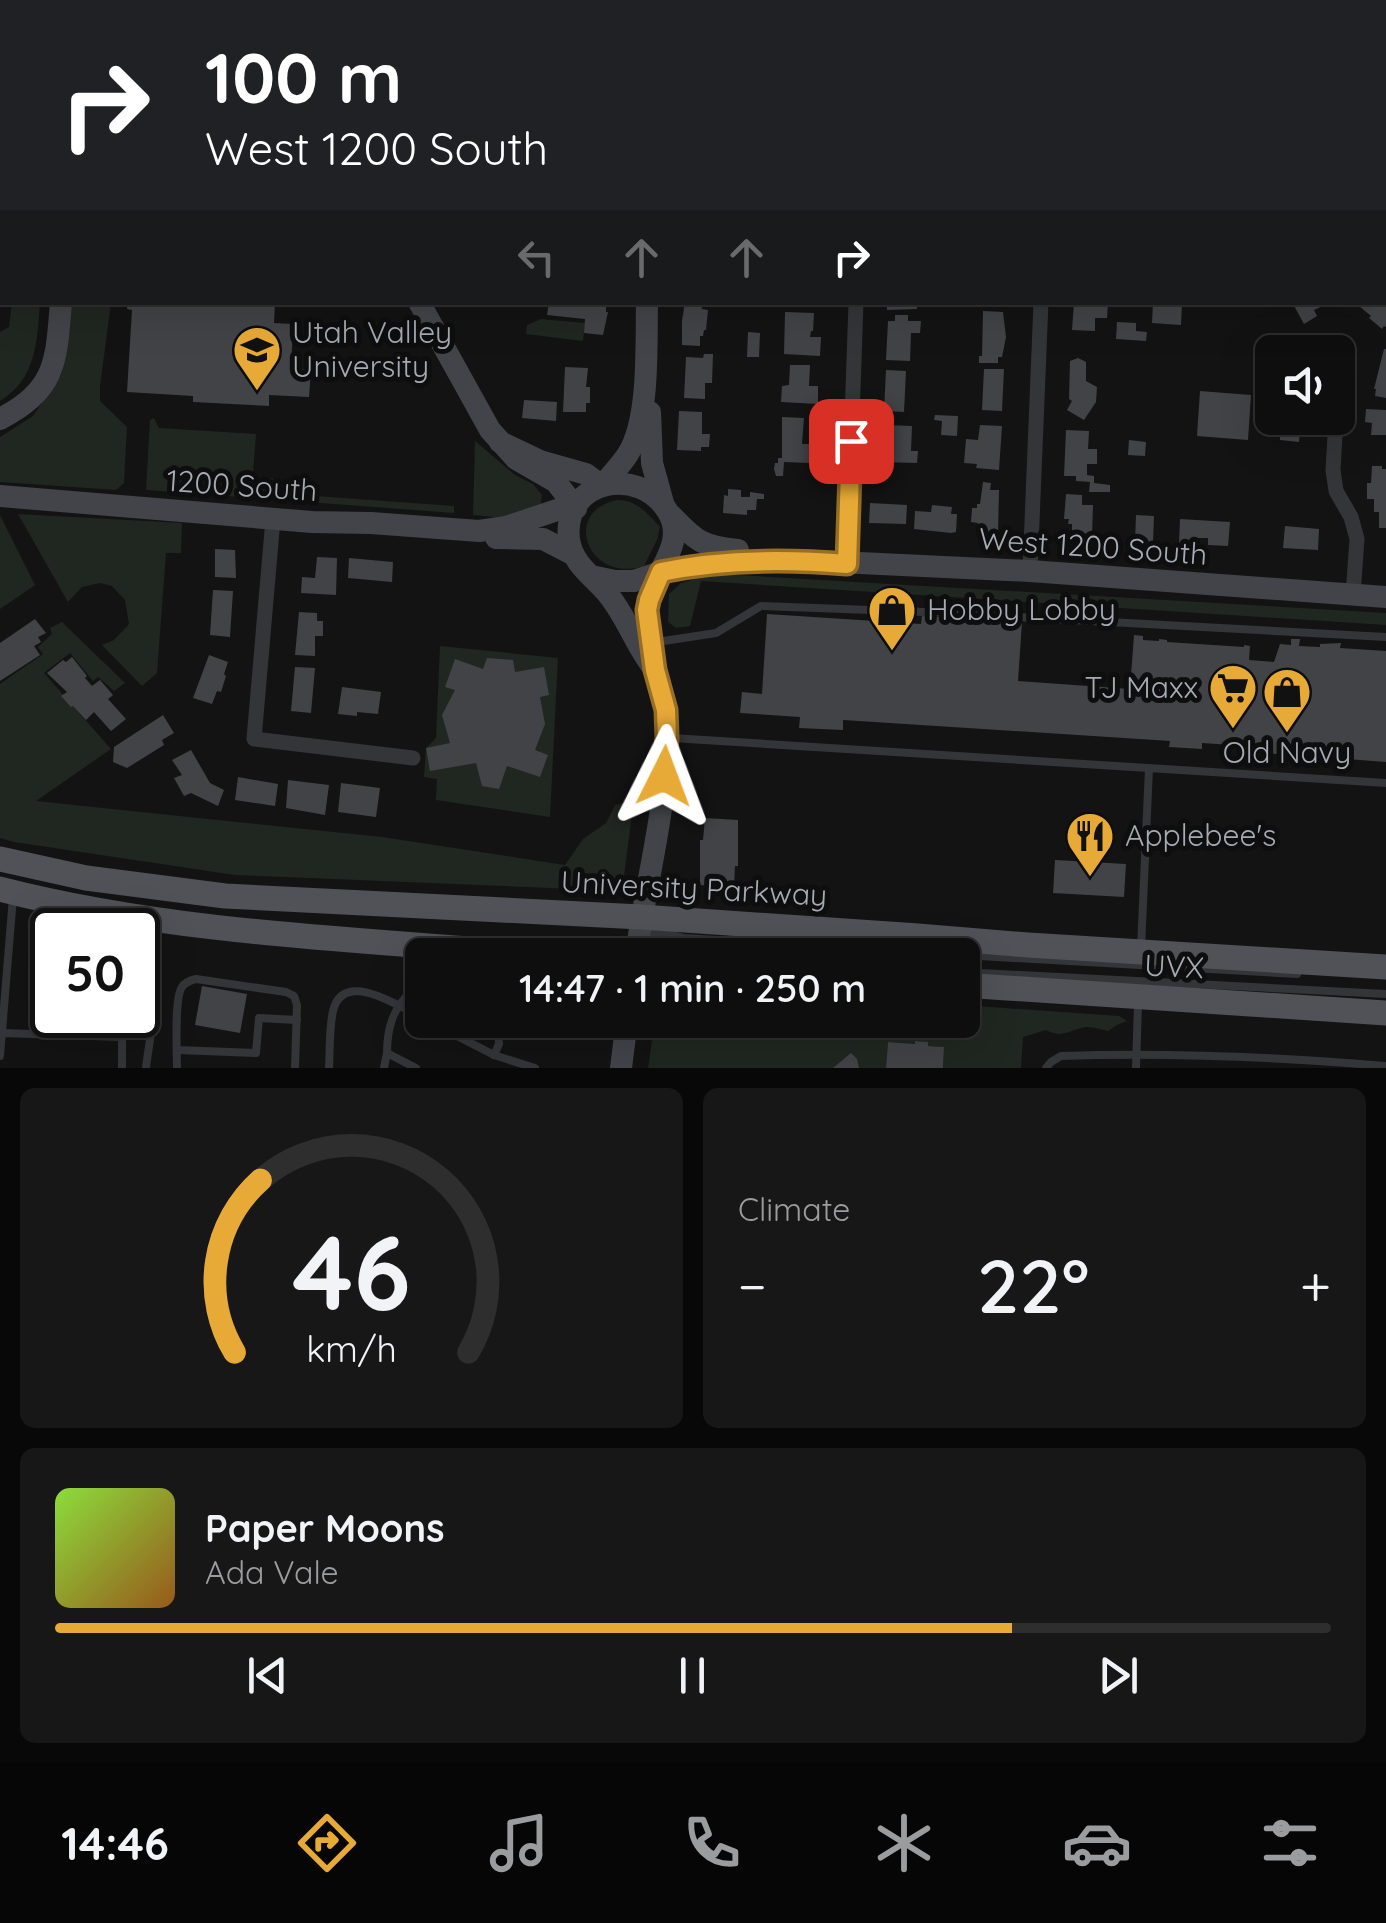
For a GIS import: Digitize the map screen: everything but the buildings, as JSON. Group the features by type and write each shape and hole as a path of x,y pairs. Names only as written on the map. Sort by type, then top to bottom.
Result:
{"main road":[{"name":"University Parkway","path":"0,860 86,878 226,896 642,917 1386,967"},
{"path":"7,891 123,914 405,942"},
{"path":"980,986 1386,1013"}],"street":[{"path":"0,420 25,406 44,384 56,358 60,305"},
{"path":"421,305 482,419 523,464 556,482 576,508"},
{"path":"647,305 645,379 635,440 602,486 585,496 576,508 569,532 574,555 619,608 655,670"},
{"path":"847,564 856,305"},
{"path":"1030,571 1041,305"},
{"path":"639,938 662,816 667,738 647,610 674,543 675,529 652,463 645,379"},
{"path":"1335,435 1336,490 1351,517 1357,539 1353,595"},
{"path":"500,442 540,461 586,474 602,486 618,483 643,488 668,510"},
{"name":"1200 South","path":"0,496 273,519 479,531 576,508"},
{"name":"West 1200 South","path":"668,510 704,545 796,560"},
{"path":"273,519 254,739 413,758"},
{"name":"1200 South","path":"479,531 499,539 543,539 574,555"},
{"name":"West 1200 South","path":"661,572 710,563 796,560 1030,571 1386,597"},
{"path":"591,576 634,581 661,572"},
{"path":"620,1068 624,1038"}],"lane":[{"path":"652,643 716,633 761,606 1386,637"},
{"path":"667,738 1386,783"},
{"path":"1140,952 1149,768"},
{"path":"0,1056 7,891"},
{"path":"642,917 652,938"},
{"name":"UVX","path":"642,917 657,932 684,938"},
{"name":"UVX","path":"980,956 1309,975"},
{"name":"UVX","path":"980,973 1386,994"},
{"path":"177,1068 180,988 196,978 294,996 295,1068"},
{"path":"329,1068 333,1010 338,998 350,992 376,993 405,1009"},
{"path":"1136,1068 1138,996"},
{"path":"384,1068 387,1032 397,1005 405,997"},
{"path":"256,1068 258,1018 297,1020"},
{"path":"2,1033 30,1034"},
{"path":"122,1038 122,1068"},
{"path":"146,1068 149,1038"},
{"path":"461,1038 494,1055 534,1068"},
{"path":"494,1055 499,1038"},
{"path":"177,1050 256,1054"},
{"path":"387,1052 416,1068"},
{"path":"1046,1068 1061,1056 1137,1053 1386,1066"},
{"path":"1229,1068 1230,1056"}],"shaded area":[{"path":"12,305 40,305 33,358 21,381 0,401 0,332 9,327"},
{"path":"71,305 111,305 100,401 127,427 124,483 116,490 0,482 0,437 33,416 61,375"},
{"path":"541,319 585,323 583,341 526,334 527,325"},
{"path":"154,418 159,428 256,434 253,474 276,479 275,493 454,506 454,513 146,490 150,420"},
{"path":"475,441 515,475 533,484 542,495 540,511 525,520 473,515"},
{"path":"617,500 636,505 660,527 644,566 625,569 609,565 588,544 589,518 600,507"},
{"path":"18,514 182,523 181,553 166,553 157,673 142,686 102,645 114,640 129,624 125,600 112,586 100,583 82,587 68,602"},
{"path":"0,515 35,585 0,609"},
{"path":"703,573 1386,613 1386,625 701,581 690,626 676,628 668,622 669,594 681,583 702,577"},
{"path":"62,622 125,683 114,691 98,677 93,681 70,653 44,673 111,749 36,801 382,837 565,865 583,839 606,823 615,805 634,800 622,891 235,875 0,838 0,684 43,654 38,647 52,634 50,628"},
{"path":"440,646 558,658 550,817 436,800 437,779 424,777 426,748 436,738"},
{"path":"980,1006 1119,1016 1127,1021 1108,1031 1087,1027 1060,1034 1046,1030 1023,1037 1021,1068 943,1068 944,1047 916,1041 888,1042 886,1068 648,1068 652,1038 980,1038"}],"place":[{"name":"Utah Valley University","path":"257,392"},
{"name":"Hobby Lobby","path":"892,652"},
{"name":"TJ Maxx","path":"1233,730"},
{"name":"Old Navy","path":"1287,734"},
{"name":"Applebee's","path":"1090,878"}],"route":[{"path":"664,776 666,710 655,670 647,610 661,572 710,563 796,560 847,564 851,441"}]}
